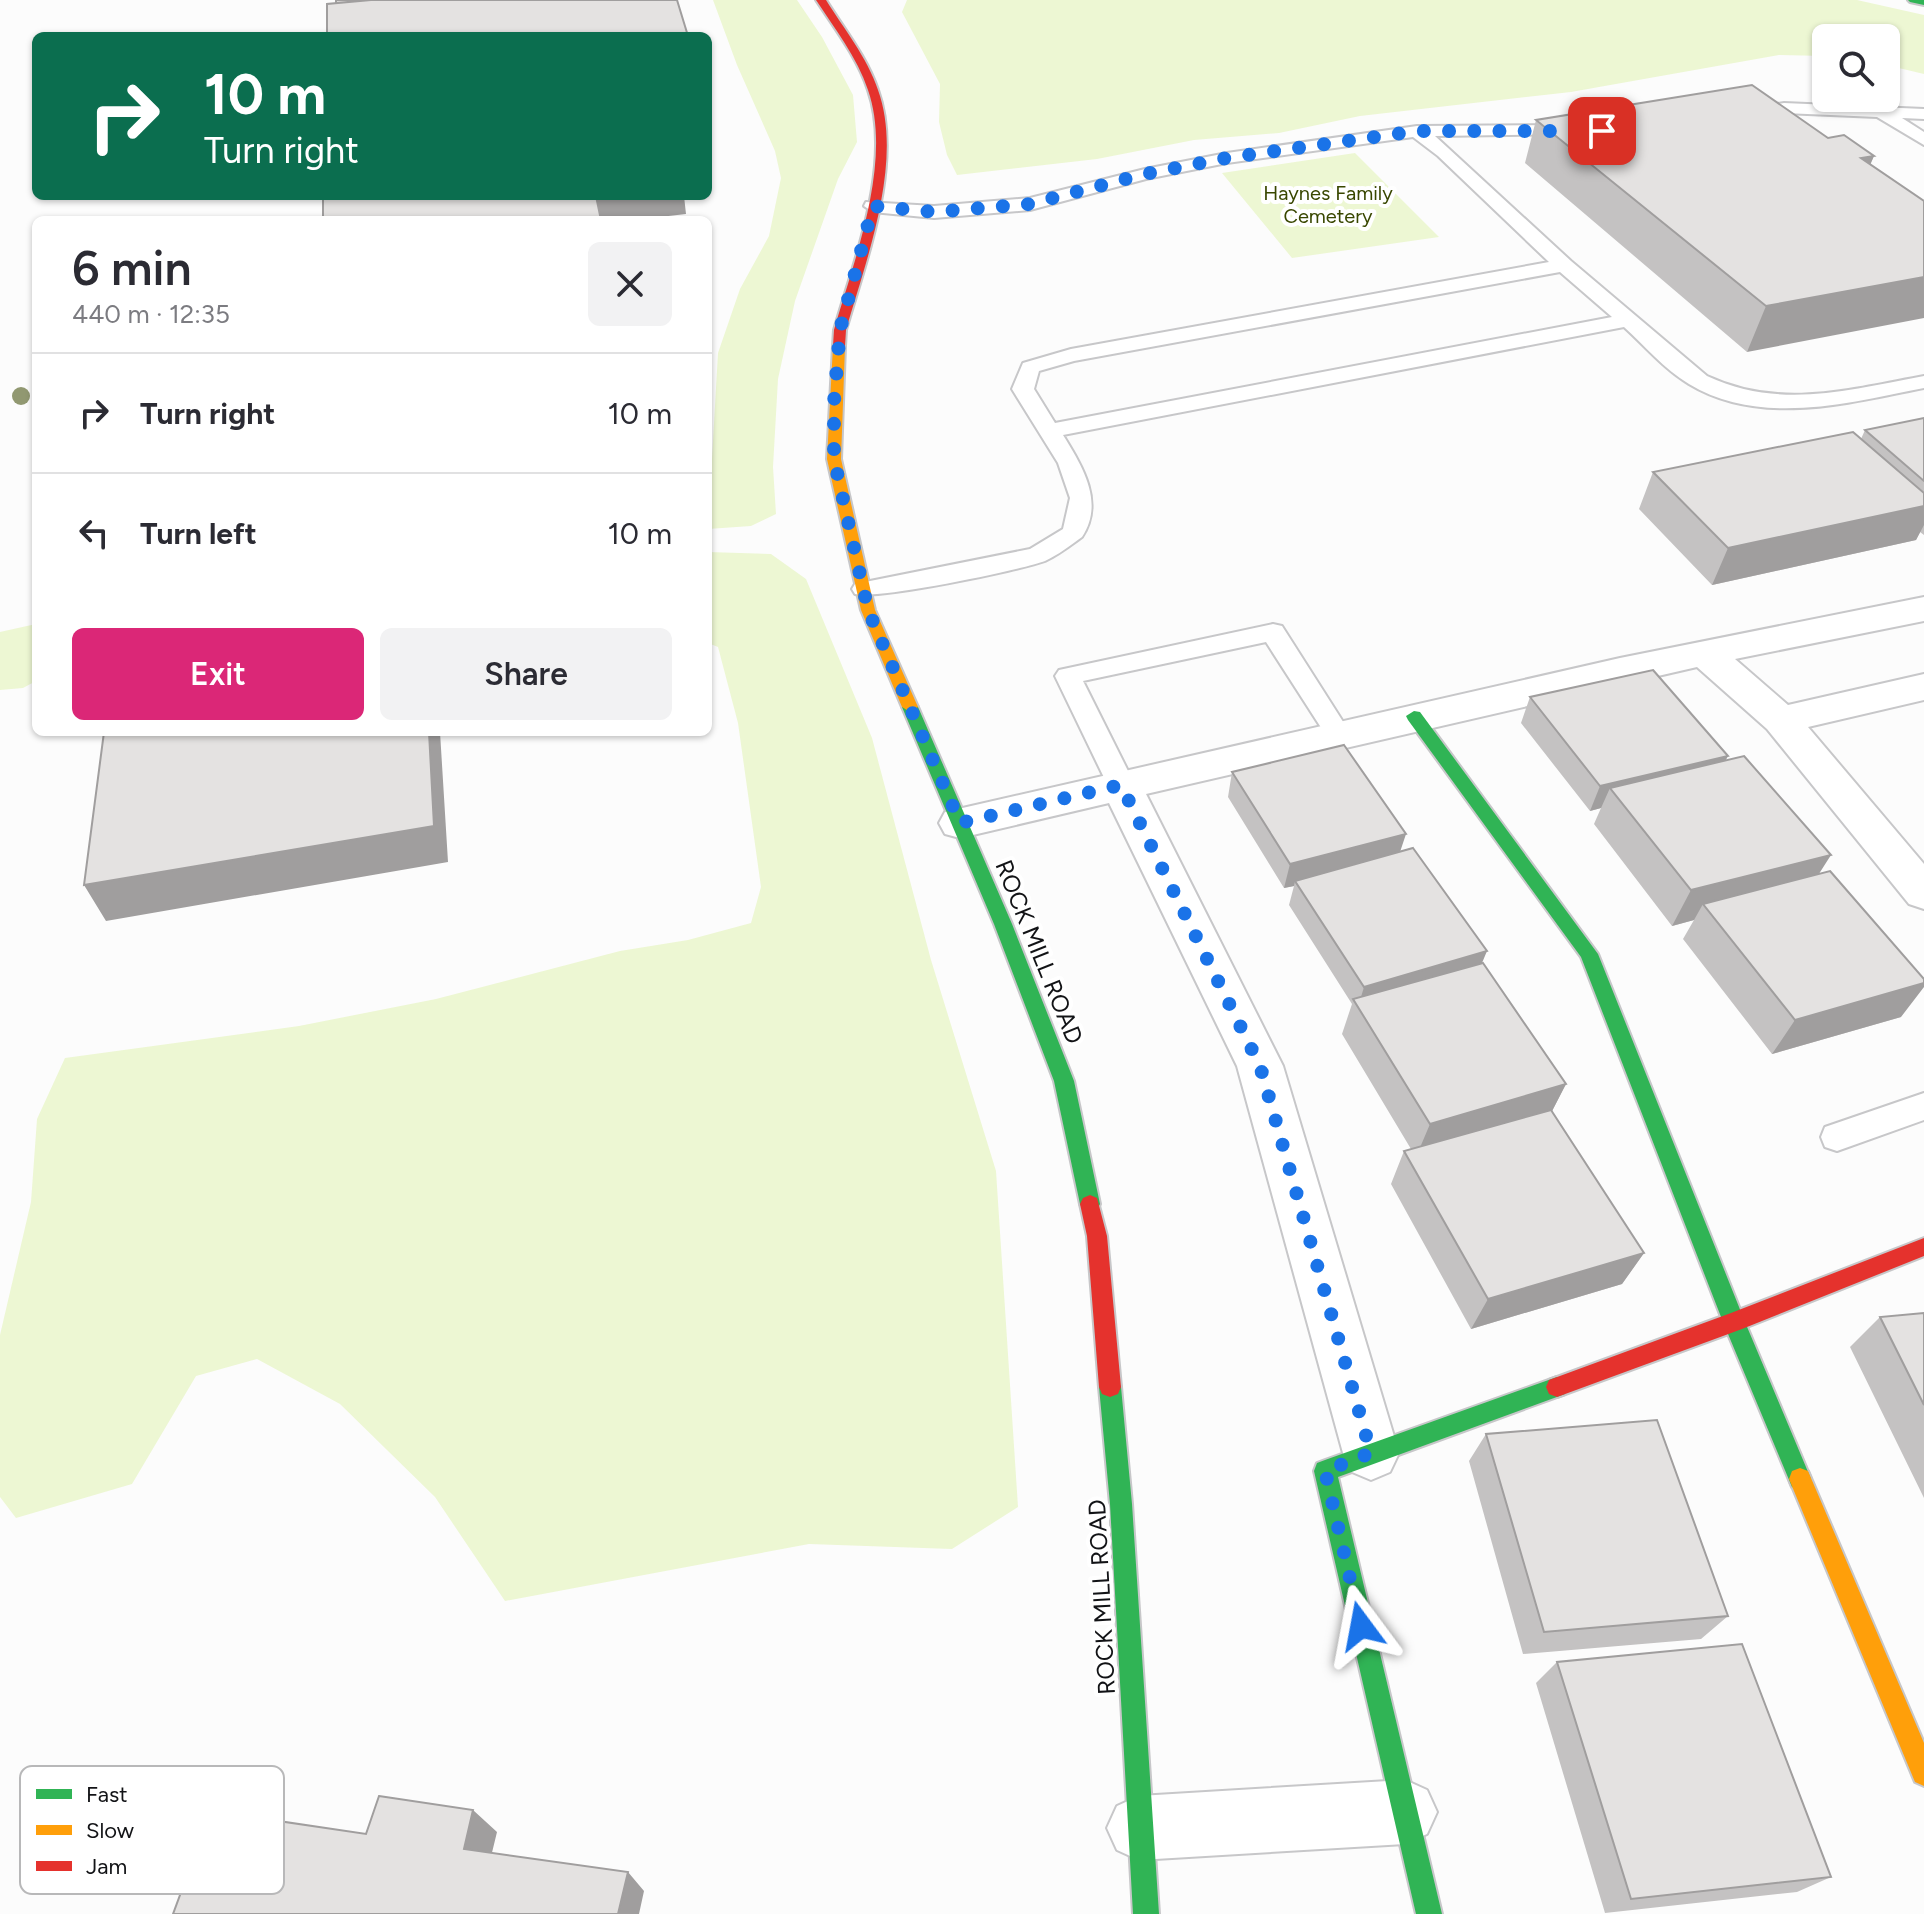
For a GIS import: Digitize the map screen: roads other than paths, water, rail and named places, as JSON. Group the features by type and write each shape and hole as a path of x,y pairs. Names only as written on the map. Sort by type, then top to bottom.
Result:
{"main road":[{"name":"ROCK MILL ROAD","path":"821,0 865,71 877,102 881,139 873,206 840,330 834,402 834,459 868,610 960,823 1064,1081 1097,1236 1121,1504 1146,1914"},
{"path":"1913,0 1924,2"},
{"path":"1414,716 1589,954 1734,1322 1924,1773"},
{"path":"1429,1914 1325,1471 1734,1322 1924,1247"}],"street":[{"path":"960,823 1414,716 1924,609"},
{"path":"1706,654 1781,720 1924,893"},
{"path":"1781,720 1924,687"},
{"path":"1121,785 1260,1066 1371,1453"},
{"path":"1139,1828 1405,1812"}],"lane":[{"path":"1726,117 1784,108 1924,114"},
{"path":"1881,113 1924,140"},
{"path":"1417,131 1444,152 1564,265 1699,381 1755,402 1807,402 1924,382"},
{"path":"873,206 934,212 1030,204 1145,174 1227,158 1417,131 1598,131"},
{"path":"864,589 908,583 1038,555 1074,532 1082,498 1069,463 1023,389 1030,367 1071,355 1564,265"},
{"path":"1049,431 1628,320"},
{"path":"1121,785 1068,676 1273,632 1338,734"},
{"path":"1837,1137 1924,1106"}],"park label":[{"name":"Haynes Family Cemetery","path":"1328,204"}]}
